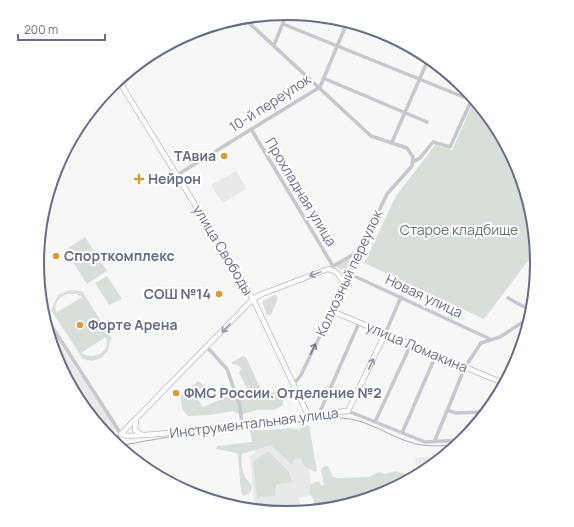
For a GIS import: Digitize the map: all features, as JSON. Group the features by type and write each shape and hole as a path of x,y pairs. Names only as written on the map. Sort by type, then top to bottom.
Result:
{"main road":[{"name":"улица Свободы","path":"121,85 253,299 308,415"},
{"path":"120,434 253,299 262,294 328,269 336,271 344,285"},
{"name":"Колхозный переулок","path":"332,311 344,285"},
{"name":"улица Ломакина","path":"332,311 500,382"},
{"path":"348,411 385,334"},
{"name":"Инструментальная улица","path":"120,434 127,436 144,435 295,420 308,415 348,411"},
{"path":"137,418 136,430 144,435"}],"street":[{"path":"274,45 284,20"},
{"path":"252,23 371,136 407,148 411,152 413,162 420,158 433,142 450,147 470,103"},
{"path":"283,24 463,96"},
{"name":"10-й переулок","path":"177,175 320,87 345,27"},
{"path":"392,142 426,64"},
{"path":"323,78 427,122"},
{"name":"Прохладная улица","path":"251,129 333,266"},
{"name":"Колхозный переулок","path":"344,285 387,194 412,166 413,162"},
{"path":"328,269 359,251"},
{"name":"Новая улица","path":"350,274 490,339"},
{"path":"385,334 401,297"},
{"path":"508,298 526,309"},
{"name":"Колхозный переулок","path":"294,384 301,375 332,311"},
{"path":"434,440 465,367 481,343 500,337 523,322"},
{"path":"319,414 359,323"},
{"path":"51,324 120,434 116,438"},
{"path":"375,422 411,344"},
{"path":"207,347 227,369 240,406 242,425"},
{"path":"402,433 436,355"},
{"path":"447,410 456,413 480,412"},
{"name":"Инструментальная улица","path":"348,411 425,442 434,440 440,442 454,441"}],"shaded area":[{"path":"236,171 247,189 222,203 211,185"},
{"path":"55,338 117,429 112,433 85,399 62,357"},
{"path":"304,427 312,495 299,498 300,506 255,505 250,456 255,453 252,434"},
{"path":"436,456 418,468 415,458"}],"green space":[{"name":"Старое кладбище","path":"472,105 498,142 512,170 518,185 526,216 530,248 530,262 528,261 484,319 364,263 396,196 435,145 452,150"},
{"path":"85,237 107,271 87,284 65,250"},
{"path":"352,258 354,261 345,277 343,271 336,266"},
{"path":"107,276 122,299 109,305 95,283"},
{"path":"70,290 82,291 112,339 110,340 108,351 101,358 92,361 83,359 51,310 58,295","holes":["67,294 76,294 82,297 56,313 57,301","106,337 106,347 100,354 91,356 81,353"]},
{"path":"274,295 278,298 271,315 267,315 262,302"},
{"path":"243,356 246,357 263,394 269,394 276,391 283,398 283,405 274,410 257,410 240,415 234,411 210,415 188,416 182,409 181,396 198,381 209,389 208,394 195,391 198,400 203,407 240,391 246,393 246,386 239,373 241,368 238,365 232,364 232,362"},
{"path":"309,425 317,471 315,472 304,466 301,458 294,459 292,465 271,445 242,454 243,472 252,488 249,494 243,496 241,492 238,455 236,453 216,449 217,446 252,442 250,430 291,428 292,430 300,430 302,426"},
{"path":"268,451 288,471 292,482 276,485 275,496 257,497 253,462"},
{"path":"328,466 333,477 338,478 369,477 379,472 385,474 395,471 407,475 395,482 350,499 313,505 314,500 309,493 311,484 319,481 321,486 324,485 321,471 323,467"}],"tram line":[{"path":"124,445 185,434 342,418 352,419 370,425 398,438 416,444 427,446 450,445"}],"place":[{"name":"ТАвиа","path":"224,156"},
{"name":"Нейрон","path":"139,179"},
{"name":"Спорткомплекс","path":"56,256"},
{"name":"СОШ №14","path":"219,294"},
{"name":"Форте Арена","path":"80,325"},
{"name":"ФМС России. Отделение №2","path":"176,393"}]}
